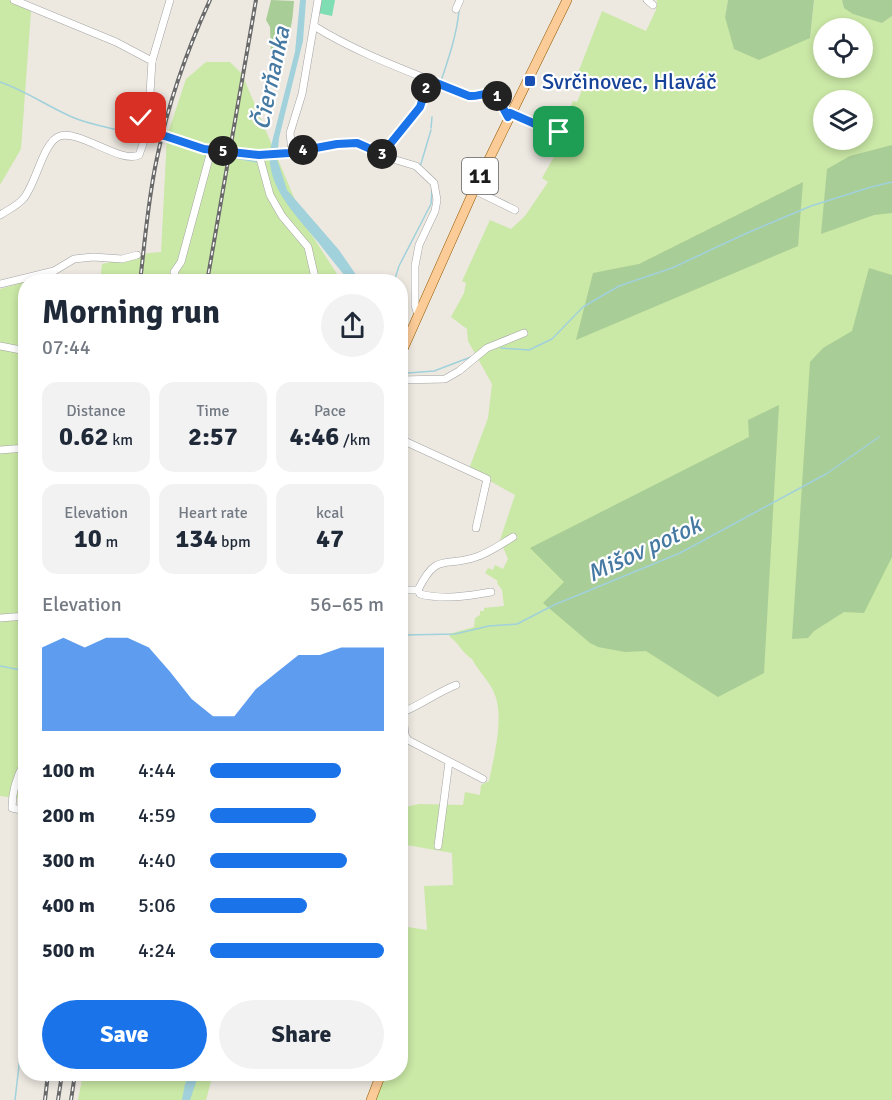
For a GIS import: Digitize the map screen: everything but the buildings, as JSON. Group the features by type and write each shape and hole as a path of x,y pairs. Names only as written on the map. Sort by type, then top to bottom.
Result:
{"main road":[{"name":"11","path":"408,338 509,115 567,0"},
{"path":"371,1100 378,1081"}],"street":[{"path":"14,0 116,42 152,61"},
{"path":"35,8 38,0"},
{"path":"0,214 24,198 45,154 57,137 62,135 75,137 100,147 137,157 143,144 141,118 150,93 152,61 170,0"},
{"path":"291,152 290,133 302,94 318,0"},
{"path":"456,9 460,0"},
{"path":"314,26 333,38 377,59 469,96 475,97 486,93 496,95 509,115 559,132"},
{"path":"382,154 420,107 429,80"},
{"path":"142,132 211,150 259,155 357,143 416,166 434,183 436,190 435,211 419,245 415,266 415,305 418,315"},
{"path":"175,274 181,262 211,150"},
{"path":"259,155 270,195 282,216 308,247 313,274"},
{"path":"474,190 515,210"},
{"path":"42,274 54,271 74,259 93,257 122,259 138,255"},
{"path":"0,284 18,280"},
{"path":"408,380 445,379 459,372 487,348 524,333"},
{"path":"0,346 18,349"},
{"path":"408,443 487,478 476,528"},
{"path":"0,450 18,449"},
{"path":"418,590 437,564 444,561 473,558 513,537"},
{"path":"408,590 418,590"},
{"path":"418,590 420,594 430,597 464,597 491,592"},
{"path":"0,618 18,617"},
{"path":"408,710 456,685"},
{"path":"408,740 483,779"},
{"path":"438,846 449,762"},
{"path":"18,774 12,808 18,809"}],"green space":[{"path":"0,0 11,0 31,11 21,149 0,185"},
{"path":"271,0 294,1 290,31 283,44 271,55 270,27 266,20"},
{"path":"320,0 335,0 332,16 318,13"},
{"path":"657,0 728,0 725,17 810,38 814,0 842,0 844,8 869,18 813,18 813,78 873,78 873,19 882,23 892,16 892,1100 368,1100 375,1081 408,1081 408,927 427,930 424,886 453,885 452,853 408,845 408,806 419,804 463,805 465,792 480,795 481,785 489,781 497,738 499,715 493,690 472,659 449,634 474,627 475,618 480,615 480,611 484,611 484,608 504,606 498,581 485,573 488,568 493,570 495,565 503,569 508,559 500,540 515,495 469,469 488,418 492,384 468,341 467,329 451,317 464,293 466,283 462,281 490,220 511,229 525,216 548,182 542,178 564,139 561,130 573,101 577,102 583,88 574,83 602,11 646,31 656,10"},
{"path":"728,0 814,0 810,38 759,60 734,49 725,17"},
{"path":"842,0 892,0 892,16 882,23 873,20 873,18 853,14 844,8"},
{"path":"206,62 230,62 242,74 306,226 337,274 101,274 102,264 161,252 167,136 186,79"},
{"path":"892,145 892,213 874,215 821,234 827,169 850,156"},
{"path":"803,182 798,246 576,340 593,273 639,264"},
{"path":"869,268 892,275 892,557 864,613 844,612 814,631 808,638 792,639 810,362 823,348 852,331"},
{"path":"18,284 18,798 0,796 0,289"},
{"path":"779,405 764,673 718,697 646,651 625,652 598,647 590,643 543,603 564,582 530,548 749,437 748,420"},
{"path":"82,1081 211,1081 206,1100 78,1100"}],"water":[{"path":"300,0 306,0 303,41 279,138 277,159 287,190 339,250 356,274 344,274 284,200 273,176 270,150 295,52"},
{"path":"186,1081 197,1081 190,1100 182,1100"}],"waterway":[{"path":"441,81 455,37 459,10"},
{"path":"0,82 80,120 140,137"},
{"path":"431,128 432,117"},
{"path":"420,167 431,130"},
{"path":"195,149 206,154"},
{"path":"213,155 225,156"},
{"path":"231,157 257,162"},
{"path":"501,348 529,350 552,339 583,307 619,286 672,268 811,206 892,182"},
{"path":"396,274 431,204 432,190"},
{"path":"408,373 434,371 471,357"},
{"name":"Mišov potok","path":"408,635 455,634 489,626 517,624 554,605 680,553 826,474 879,437"},
{"path":"0,666 18,669"},
{"path":"15,1100 18,1074"}],"railway":[{"path":"141,274 151,189 161,138 179,78 210,0"},
{"path":"208,274 256,0"},
{"path":"45,1100 47,1081"},
{"path":"58,1100 61,1081"},
{"path":"71,1100 74,1081"}],"place":[{"name":"Svrčinovec, Hlaváč","path":"530,81"}],"route":[{"path":"141,118 142,132 165,136 211,150 259,155 357,143 382,154 420,107 429,80 469,96 475,97 486,93 496,95 508,117 510,113 559,132"}],"water label":[{"name":"Čierňanka","path":"271,78"}]}
